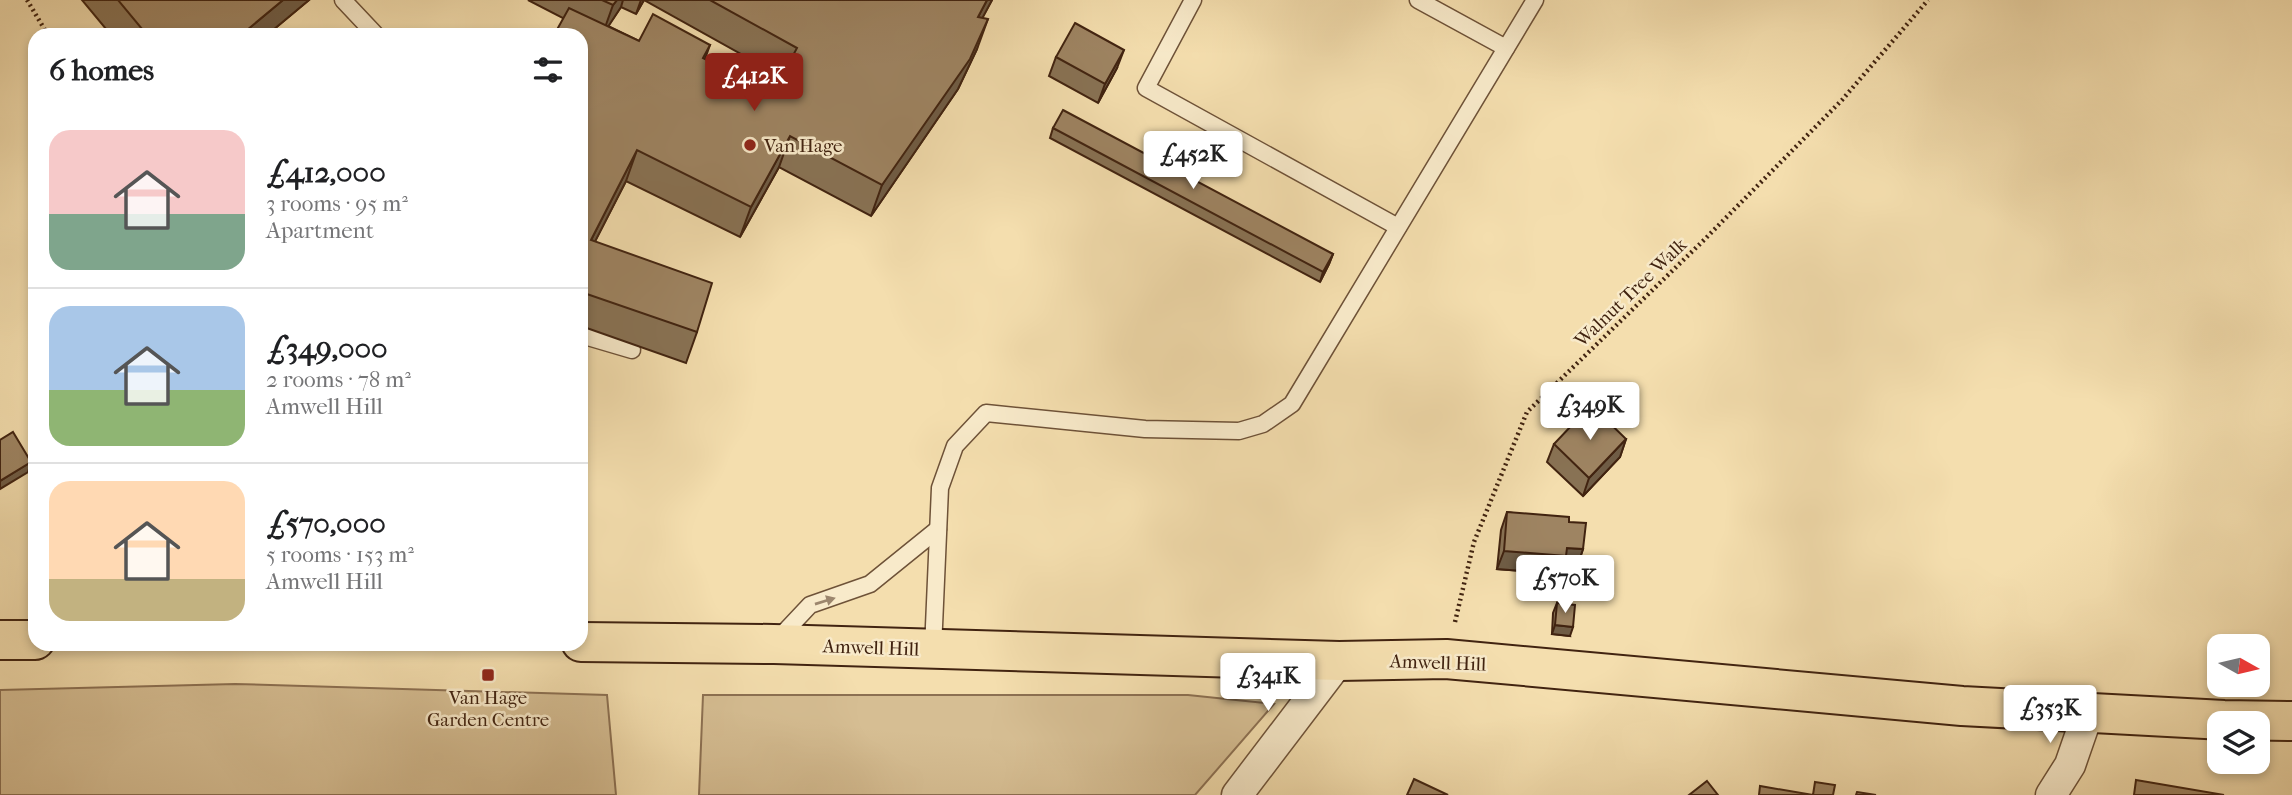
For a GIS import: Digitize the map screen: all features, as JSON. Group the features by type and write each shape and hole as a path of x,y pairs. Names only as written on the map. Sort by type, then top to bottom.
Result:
{"main road":[{"path":"0,640 28,640"},
{"name":"Amwell Hill","path":"588,642 774,644 1339,661 1446,659 1962,706 2292,721"}],"street":[{"path":"1237,795 1339,661"},
{"path":"2051,795 2070,765 2088,713"}],"lane":[{"path":"343,0 369,28"},
{"path":"1194,0 1146,88 1398,227"},
{"path":"1419,0 1506,48"},
{"path":"933,649 940,488 955,446 986,413 1145,429 1239,431 1263,424 1292,404 1535,0"},
{"path":"588,337 632,350"},
{"path":"774,644 810,605 870,584 938,529"}],"path":[{"path":"27,0 44,28"},
{"name":"Walnut Tree Walk","path":"1446,659 1474,542 1527,412 1705,239 1842,100 1928,0"}],"shaded area":[{"path":"235,684 607,695 616,795 0,795 0,690"},
{"path":"703,695 1188,695 1274,704 1195,795 699,795"}],"building":[{"path":"118,0 283,0 249,28 141,28"},
{"path":"602,0 617,0 613,5"},
{"name":"Van Hage","path":"710,0 987,0 978,17 988,19 970,59 882,185 790,136 751,207 637,150 591,240 712,283 697,332 588,294 588,28 558,28 569,8 639,41 653,14 710,45 703,58 773,93 797,48"},
{"path":"1075,23 1124,50 1105,84 1056,57"},
{"path":"1063,110 1333,254 1323,272 1053,128"},
{"path":"1591,405 1626,439 1589,478 1554,444"},
{"path":"13,432 28,457 28,464 0,481 0,440"},
{"path":"1507,512 1569,517 1569,522 1586,523 1583,549 1567,548 1566,556 1504,551"},
{"path":"1557,603 1575,605 1573,627 1555,625"},
{"path":"1414,779 1448,795 1407,795"},
{"path":"2136,780 2224,795 2134,795"},
{"path":"1707,781 1718,795 1689,795"},
{"path":"1815,782 1835,785 1833,795 1813,795"},
{"path":"1760,786 1813,795 1759,795"}],"place":[{"name":"Van Hage","path":"750,145"},
{"name":"Van Hage Garden Centre","path":"488,675"}]}
